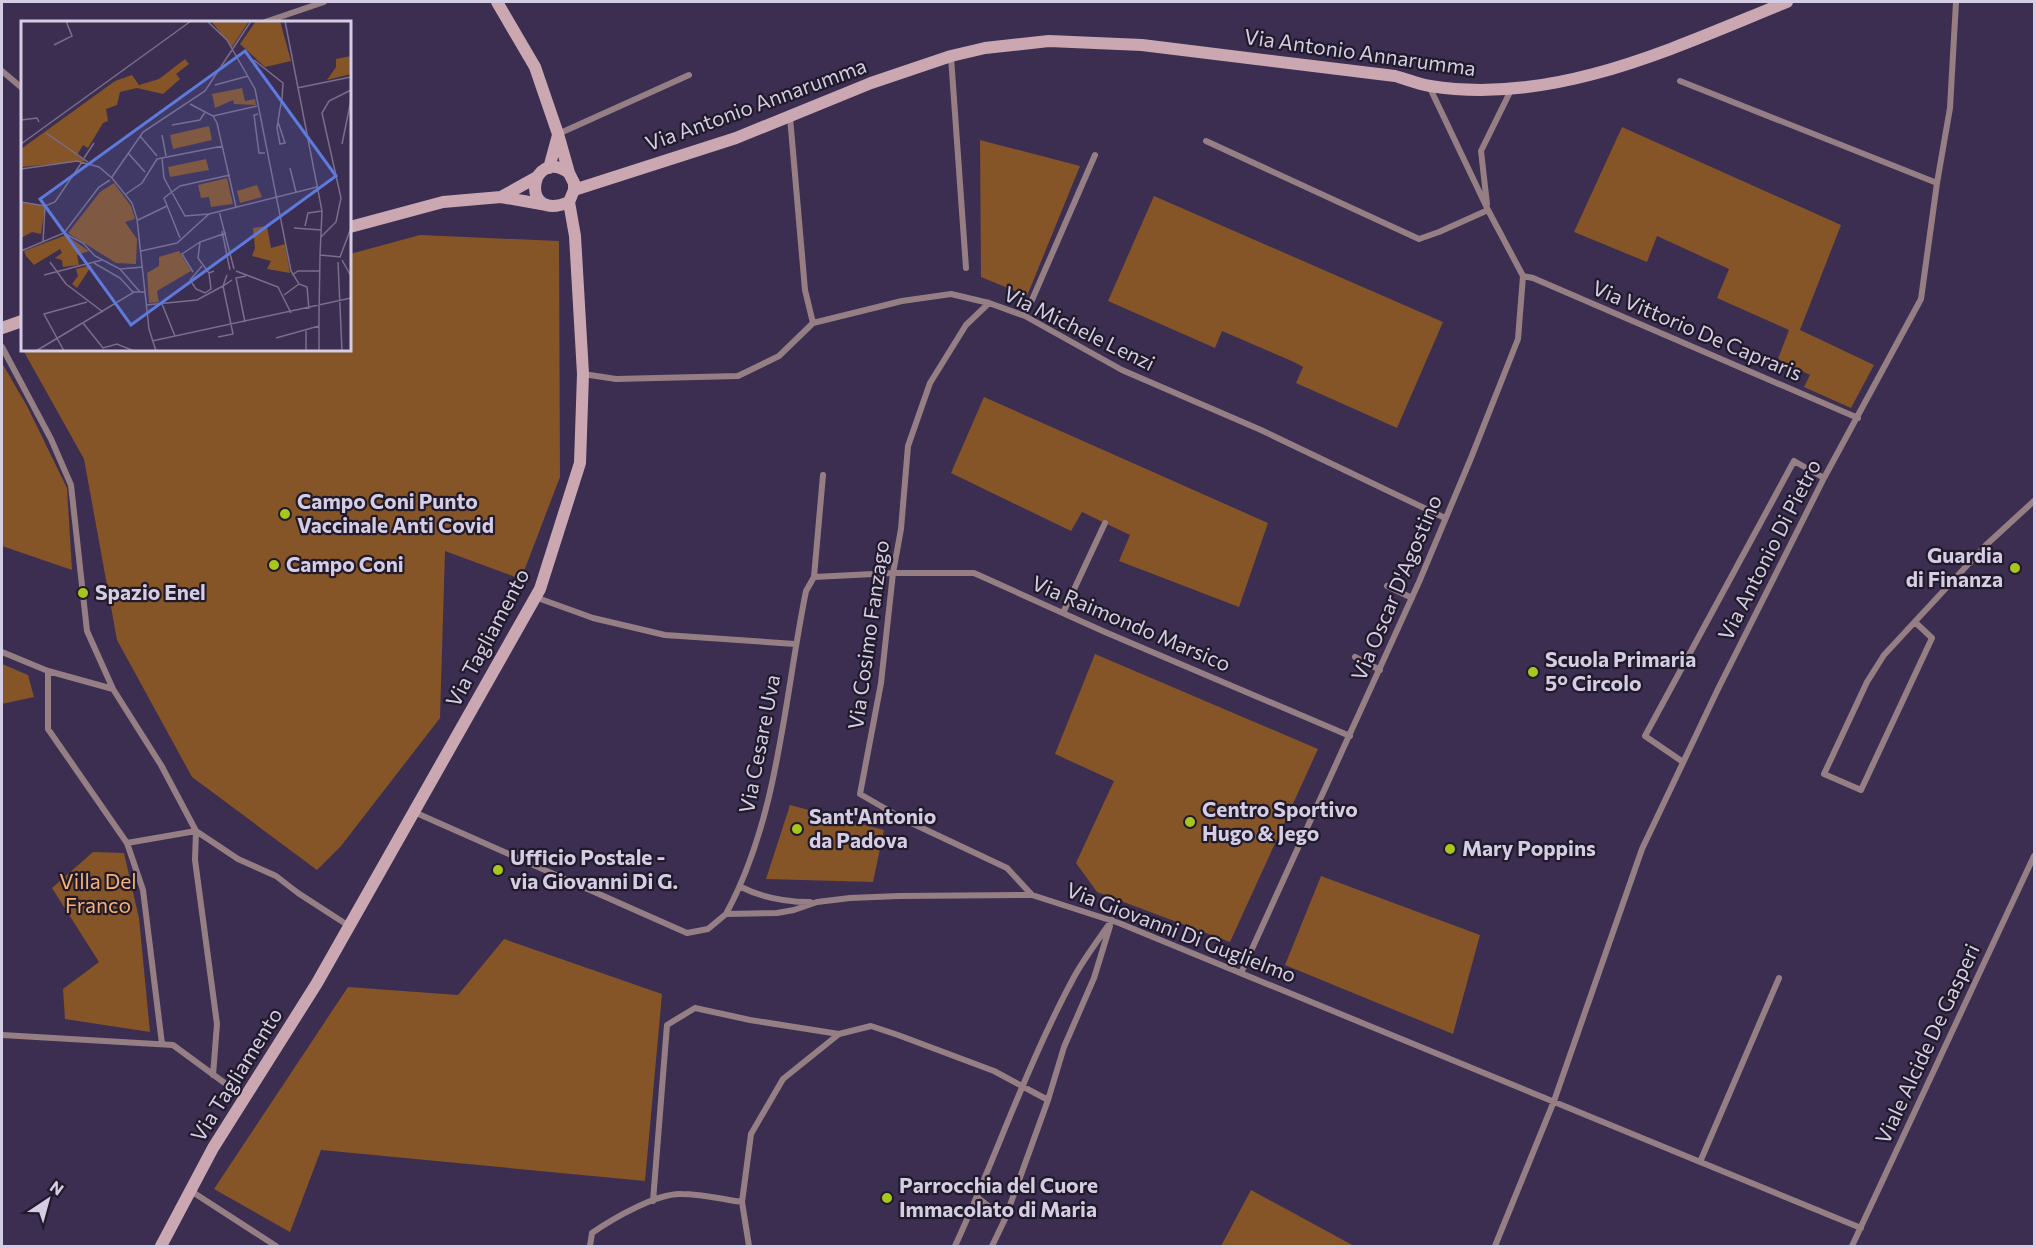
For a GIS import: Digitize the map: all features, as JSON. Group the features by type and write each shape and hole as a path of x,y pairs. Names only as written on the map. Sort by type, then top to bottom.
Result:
{"main road":[{"path":"351,227 443,202 501,197 550,206 569,202 574,190 573,179 569,173 535,67 497,2"},
{"name":"Via Antonio Annarumma","path":"574,190 736,138 871,83 951,56 985,48 1049,41 1142,45 1395,76 1429,86 1511,90 1585,76 1658,54 1787,2"},
{"path":"549,168 558,134"},
{"path":"501,197 549,168 563,169 569,173"},
{"path":"537,177 534,190 539,200 550,206 575,236"},
{"name":"Via Tagliamento","path":"161,1246 213,1148 317,983 540,590 580,463 583,375 575,236 569,202"},
{"path":"2,328 21,321"}],"street":[{"path":"268,21 324,2"},
{"name":"Via Antonio Di Pietro","path":"1495,1246 1554,1101 1642,849 1824,478 1921,299 1950,108 1956,2"},
{"path":"951,56 966,268"},
{"path":"2,71 21,87"},
{"path":"558,134 689,75"},
{"path":"1680,81 1937,183"},
{"path":"1429,86 1488,210 1523,276"},
{"path":"1488,210 1480,151 1511,90"},
{"path":"583,375 616,379 738,376 779,356 813,323 805,290 790,116"},
{"path":"1206,141 1419,239 1488,210"},
{"path":"1025,316 1095,155"},
{"name":"Via Vittorio De Capraris","path":"1523,276 1533,278 1858,418"},
{"name":"Via Oscar D'Agostino","path":"1242,973 1380,670 1471,458 1518,339 1523,276"},
{"name":"Via Michele Lenzi","path":"813,323 902,301 951,294 989,303 1025,316 1122,370 1261,430 1445,518"},
{"name":"Via Cosimo Fanzago","path":"989,303 966,325 930,383 908,446 901,529 893,573 880,683 860,794 905,820 1007,868 1032,895"},
{"path":"2,347 51,439 70,485 87,632 113,689 161,765 196,831 238,859 276,876 349,926"},
{"path":"1683,762 1645,736 1794,461 1824,478"},
{"name":"Via Cesare Uva","path":"726,915 741,887 761,825 776,763 795,644 806,591 814,576 823,475"},
{"path":"1915,622 1932,638 1861,790 1824,774 1867,682 1884,655 1986,545 2034,501"},
{"path":"1063,613 1105,523"},
{"path":"814,576 893,573"},
{"name":"Via Raimondo Marsico","path":"893,573 974,573 1350,736"},
{"path":"1387,586 1412,598"},
{"path":"535,597 593,618 665,635 795,644"},
{"path":"2,652 48,671 113,689"},
{"path":"1355,657 1380,670"},
{"path":"48,671 48,729 127,843 143,890 162,1044"},
{"name":"Via Giovanni Di Guglielmo","path":"414,812 687,933 708,929 726,915 777,913 817,902 891,897 1032,895 1112,920 1861,1228"},
{"path":"127,843 196,831"},
{"path":"196,831 195,860 217,1024 213,1074"},
{"name":"Viale Alcide De Gasperi","path":"1852,1246 2034,856"},
{"path":"741,887 756,895 794,902 817,902"},
{"path":"955,1246 1055,1013 1075,975 1112,920"},
{"path":"992,1246 1005,1220 1048,1100 1064,1047 1094,978 1112,920"},
{"path":"1700,1162 1779,978"},
{"path":"653,1201 667,1025 695,1008 750,1020 838,1034 871,1026 994,1071 1048,1100"},
{"path":"749,1246 742,1202 751,1134 783,1079 838,1034"},
{"path":"2,1035 173,1045 245,1098"},
{"path":"191,1191 276,1246"},
{"path":"590,1246 592,1233 611,1220 653,1201 680,1193 742,1202"},
{"path":"977,1197 1005,1220"}],"green space":[{"path":"1622,127 1841,225 1800,330 1874,365 1851,408 1804,387 1810,375 1778,359 1789,330 1717,298 1729,269 1657,236 1647,262 1574,232"},
{"path":"980,140 1080,166 1027,296 981,277"},
{"path":"1154,196 1443,322 1397,428 1296,383 1303,367 1294,362 1222,331 1215,348 1108,301"},
{"name":"Campo Coni","path":"420,235 559,241 560,477 521,579 445,551 440,718 341,846 317,870 192,777 117,640 84,459 24,351 351,351 351,254"},
{"path":"2,363 27,406 67,488 72,570 2,546"},
{"path":"984,397 1268,523 1239,607 1119,561 1130,535 1082,512 1071,531 951,473"},
{"name":"Centro Sportivo Hugo & Jego","path":"1095,654 1318,749 1230,942 1097,892 1076,863 1114,781 1055,754"},
{"path":"2,664 28,675 34,697 2,704"},
{"path":"790,805 884,830 873,882 766,879"},
{"name":"Villa Del Franco","path":"93,852 124,853 139,918 150,1032 65,1019 63,989 99,962 52,888"},
{"path":"1321,876 1480,935 1453,1034 1285,965"},
{"path":"504,939 662,994 645,1181 321,1150 290,1232 214,1189 348,987 458,995"},
{"path":"1251,1190 1354,1246 1221,1246"}],"place":[{"name":"Campo Coni Punto Vaccinale Anti Covid","path":"285,514"},
{"name":"Campo Coni","path":"274,565"},
{"name":"Guardia di Finanza","path":"2015,568"},
{"name":"Spazio Enel","path":"83,593"},
{"name":"Scuola Primaria 5° Circolo","path":"1533,672"},
{"name":"Centro Sportivo Hugo & Jego","path":"1190,822"},
{"name":"Sant'Antonio da Padova","path":"797,829"},
{"name":"Mary Poppins","path":"1450,849"},
{"name":"Ufficio Postale - via Giovanni Di G.","path":"498,870"},
{"name":"Parrocchia del Cuore Immacolato di Maria","path":"887,1198"}]}
